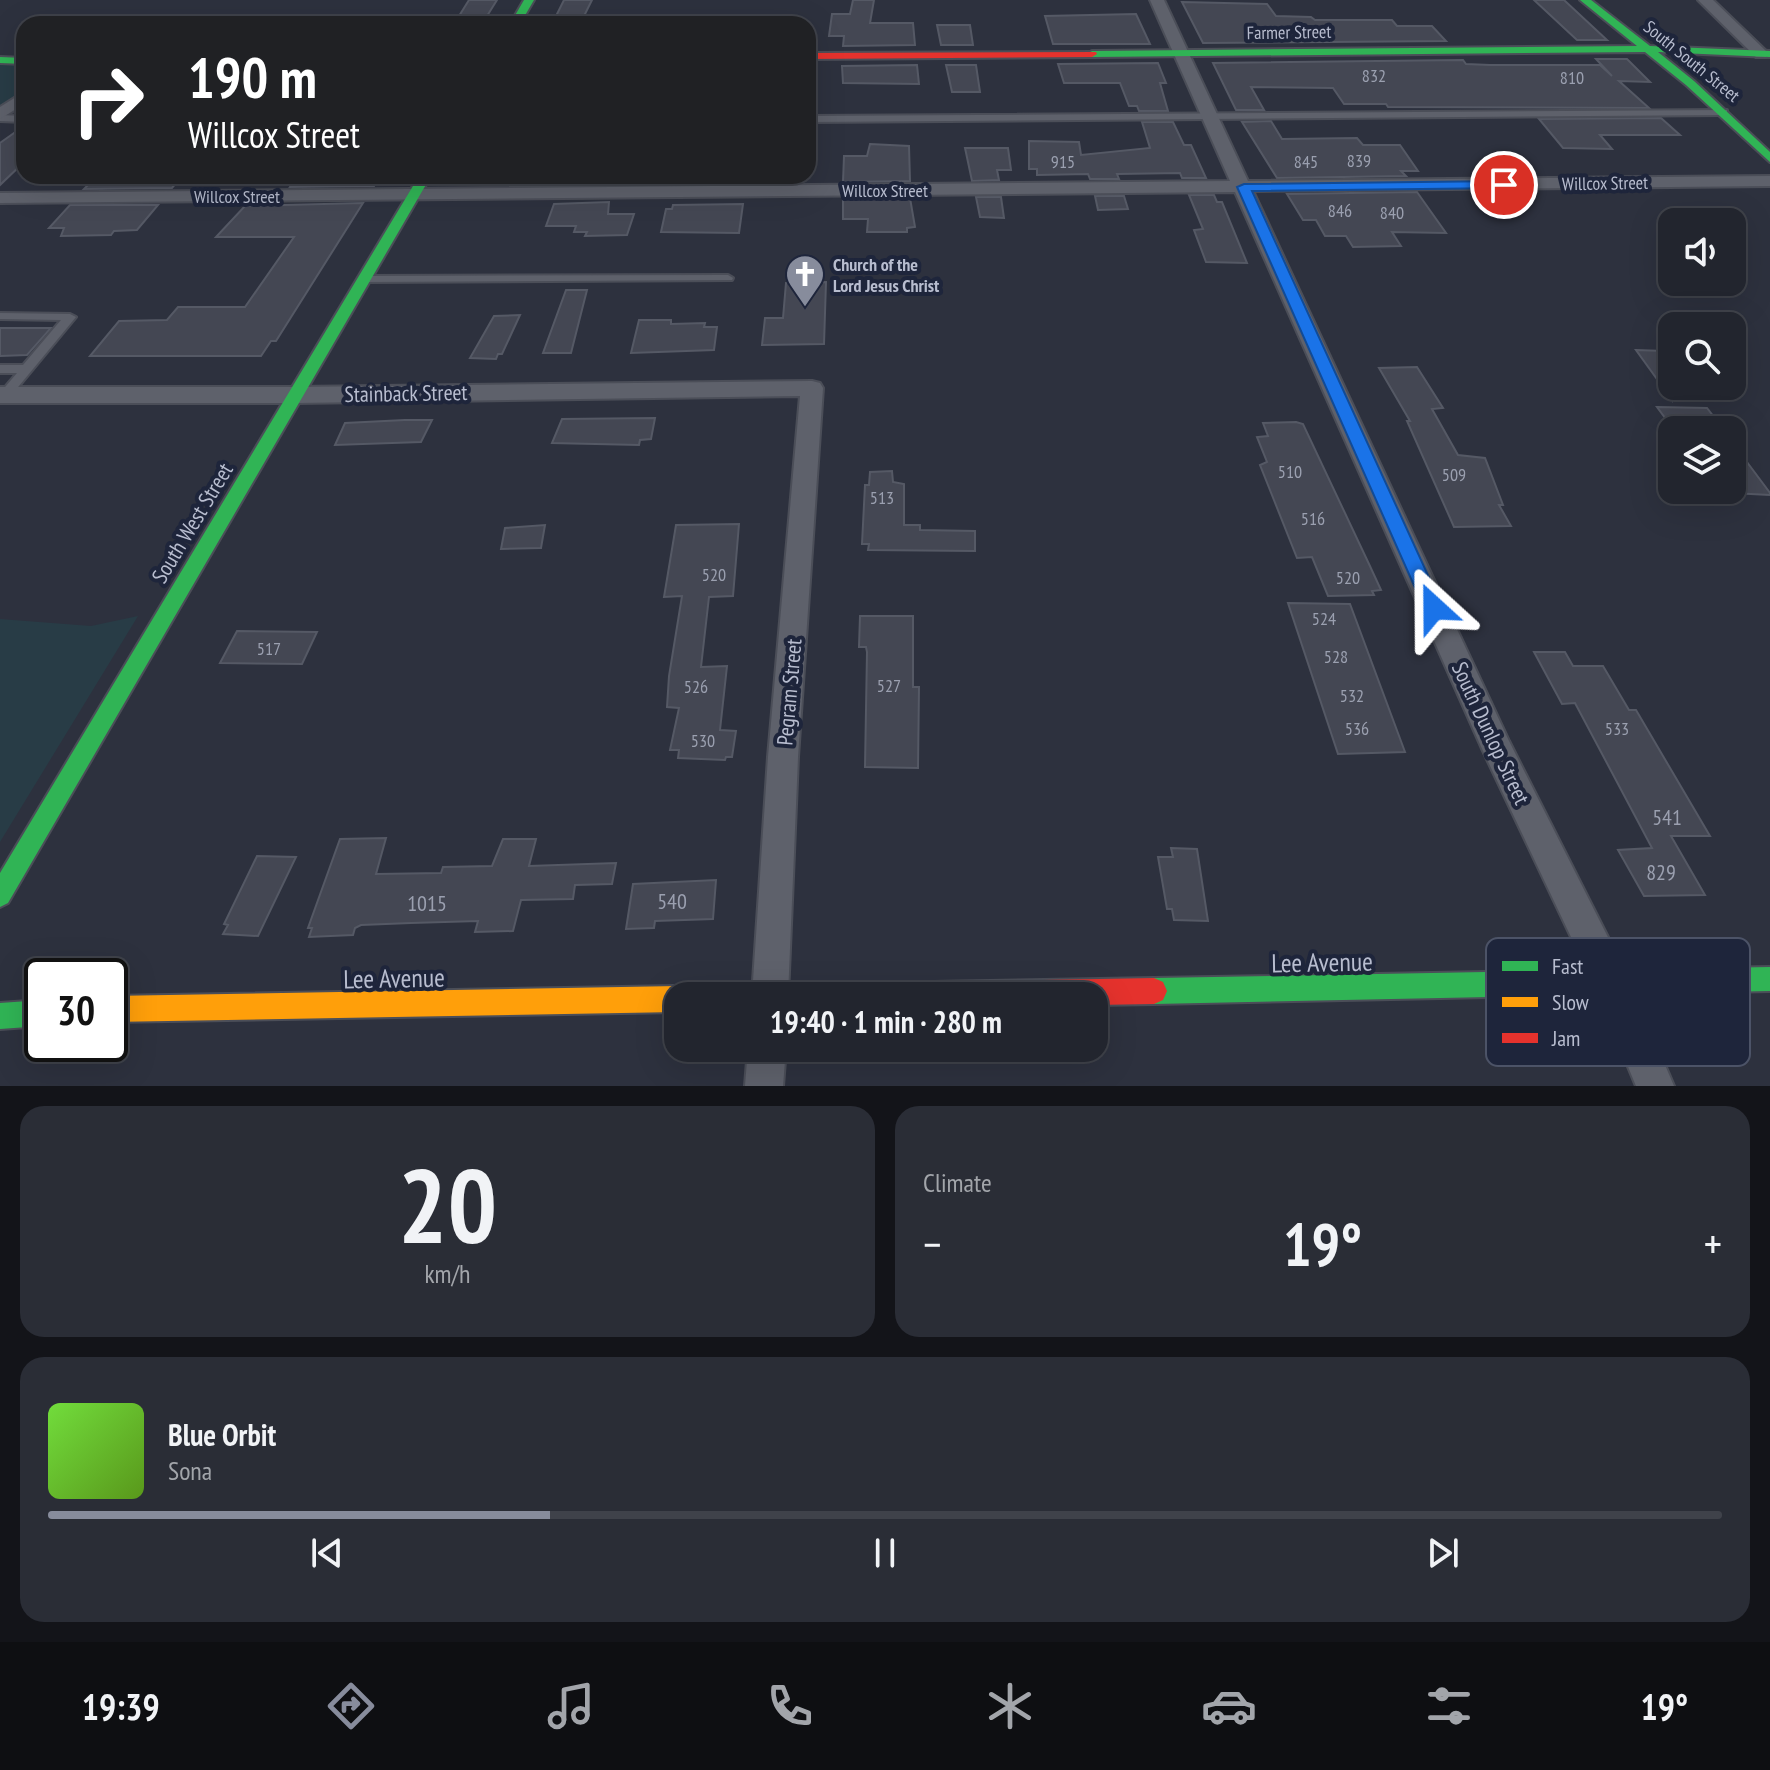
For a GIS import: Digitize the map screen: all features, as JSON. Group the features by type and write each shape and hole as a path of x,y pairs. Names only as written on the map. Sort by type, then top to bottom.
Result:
{"street":[{"name":"South Dunlop Street","path":"1157,0 1498,751 1589,938"},
{"name":"South South Street","path":"1585,0 1724,112 1770,158"},
{"path":"1705,0 1766,54"},
{"name":"Farmer Street","path":"816,56 1648,49 1766,54"},
{"path":"0,116 16,103"},
{"name":"Willcox Street","path":"0,198 1770,181"},
{"name":"South West Street","path":"0,895 420,184"},
{"name":"Stainback Street","path":"2,395 295,395 812,388"},
{"name":"Pegram Street","path":"771,982 783,757 812,388"},
{"name":"Lee Avenue","path":"1750,979 1770,979"},
{"name":"Lee Avenue","path":"1108,992 1486,984"},
{"name":"Lee Avenue","path":"128,1009 664,999"},
{"path":"0,1016 24,1014"},
{"path":"764,1086 766,1062"},
{"name":"South Dunlop Street","path":"1647,1066 1655,1086"}],"lane":[{"path":"816,119 1724,112"},
{"path":"363,279 728,278"},
{"path":"0,316 70,317 2,395"},
{"path":"0,369 27,369"}],"shaded area":[{"path":"0,65 16,65 16,97 0,108"},
{"path":"138,616 0,842 0,619 91,626"}],"building":[{"path":"469,0 497,0 487,16 459,16"},
{"path":"564,0 592,0 584,16 556,16"},
{"path":"853,0 874,0 870,23 913,23 915,45 843,46 844,36 829,36 832,14 850,14"},
{"path":"1534,0 1564,0 1607,40 1577,40"},
{"path":"1182,2 1267,4 1276,16 1311,17 1315,20 1392,20 1397,26 1432,26 1446,41 1203,43"},
{"path":"1136,14 1150,44 1053,44 1045,16"},
{"path":"937,25 970,25 973,45 941,45"},
{"path":"1596,59 1627,59 1650,82 1619,81 1649,108 1388,107 1386,104 1344,104 1333,88 1251,87 1264,110 1236,110 1213,63 1463,60 1466,64 1490,65 1600,65 1612,76"},
{"path":"1158,63 1166,83 1160,83 1168,111 1139,111 1137,106 1129,106 1120,83 1064,83 1058,64"},
{"path":"917,65 919,84 843,83 842,66"},
{"path":"946,65 976,65 980,92 952,92"},
{"path":"1661,118 1680,135 1600,135 1612,149 1563,148 1539,119"},
{"path":"1271,121 1282,139 1357,138 1363,145 1400,145 1418,171 1401,171 1406,176 1277,178 1242,122"},
{"path":"1142,122 1173,122 1184,145 1191,145 1206,178 1182,178 1180,173 1117,174 1119,179 1090,179 1088,174 1037,175 1037,169 1029,169 1029,141 1079,142 1081,155 1150,148"},
{"path":"16,132 16,170 0,185 0,143"},
{"path":"870,144 909,146 910,181 843,182 844,156 867,156"},
{"path":"965,148 1008,148 1011,170 997,170 999,180 972,181"},
{"path":"89,184 175,184 172,188 84,189"},
{"path":"292,184 375,184 374,186 290,187"},
{"path":"1417,192 1446,233 1392,232 1401,246 1353,247 1346,236 1325,236 1316,220 1303,220 1287,194"},
{"path":"1189,195 1214,195 1217,202 1222,202 1247,263 1206,262 1194,230 1203,229"},
{"path":"1095,196 1124,196 1128,209 1098,210"},
{"path":"976,197 1001,197 1004,218 980,217"},
{"path":"843,198 910,198 915,227 907,228 907,232 867,232 868,219 843,219"},
{"path":"609,202 608,214 634,214 627,235 585,236 587,232 574,232 576,226 546,226 554,204"},
{"path":"363,203 276,341 271,341 261,356 90,356 119,321 167,320 178,307 245,307 294,237 216,237 245,206"},
{"path":"743,204 739,233 661,232 666,209 672,209 673,205"},
{"path":"70,205 158,205 137,230 114,231 111,235 61,236 64,228 49,228"},
{"name":"Church of the Lord Jesus Christ","path":"826,282 824,344 762,345 765,318 783,318 786,283"},
{"path":"566,290 587,290 571,353 543,353"},
{"path":"520,315 502,354 498,354 496,359 470,358 494,316"},
{"path":"639,320 671,320 671,324 705,323 704,327 717,327 714,350 631,353"},
{"path":"0,328 51,328 27,355 0,356"},
{"path":"1636,350 1658,351 1658,381"},
{"path":"1417,367 1443,408 1432,409 1458,455 1485,458 1503,505 1499,505 1511,526 1454,527 1407,421 1410,421 1379,368"},
{"path":"1657,407 1707,408 1713,416 1664,416"},
{"path":"655,418 651,439 640,440 639,445 552,443 562,419"},
{"path":"432,420 421,442 335,445 345,423"},
{"path":"1263,423 1303,424 1381,590 1372,591 1374,595 1328,596 1312,557 1297,558 1260,465 1267,462 1257,437 1268,436"},
{"path":"1746,461 1770,493 1746,494"},
{"path":"892,471 893,482 904,484 904,525 920,525 920,530 975,531 975,551 868,550 869,544 862,544 865,485 869,485 870,472"},
{"path":"739,524 733,596 709,597 701,667 727,666 720,730 736,731 732,757 725,760 678,758 679,750 670,750 679,708 667,707 682,596 664,597 676,525"},
{"path":"545,525 541,548 501,549 505,528"},
{"path":"1288,603 1350,604 1405,752 1338,754"},
{"path":"860,616 913,616 913,687 919,687 918,768 865,767 867,652 866,647 859,647"},
{"path":"237,631 317,632 302,664 220,663"},
{"path":"1534,652 1565,652 1573,666 1603,666 1629,710 1636,710 1710,836 1671,836 1705,895 1644,896 1618,850 1652,848 1575,703 1562,704"},
{"path":"386,838 376,874 441,873 443,867 492,866 503,839 536,839 529,866 616,863 612,884 575,885 573,899 521,900 513,931 475,932 478,921 361,925 355,928 353,935 309,937 312,928 308,928 340,839"},
{"path":"1171,848 1197,849 1208,921 1174,920 1172,909 1167,909 1158,857 1173,857"},
{"path":"257,856 296,857 258,936 223,934 228,925 224,924"},
{"path":"716,880 713,919 655,921 654,928 626,929 633,884"}],"traffic: fast":[{"path":"520,16 529,0"},
{"path":"1585,0 1690,83 1770,158"},
{"path":"1092,54 1648,49 1770,54"},
{"path":"0,60 16,61"},
{"path":"0,895 420,184"},
{"path":"1750,979 1770,979"},
{"path":"1154,991 1486,985"},
{"path":"0,1016 24,1014"}],"traffic: slow":[{"path":"128,1009 664,999"}],"traffic: jam":[{"path":"816,56 1092,54"},
{"path":"1108,992 1154,991"}],"place":[{"name":"Church of the Lord Jesus Christ","path":"805,308"}],"route":[{"path":"1434,608 1244,187 1504,185"}]}
